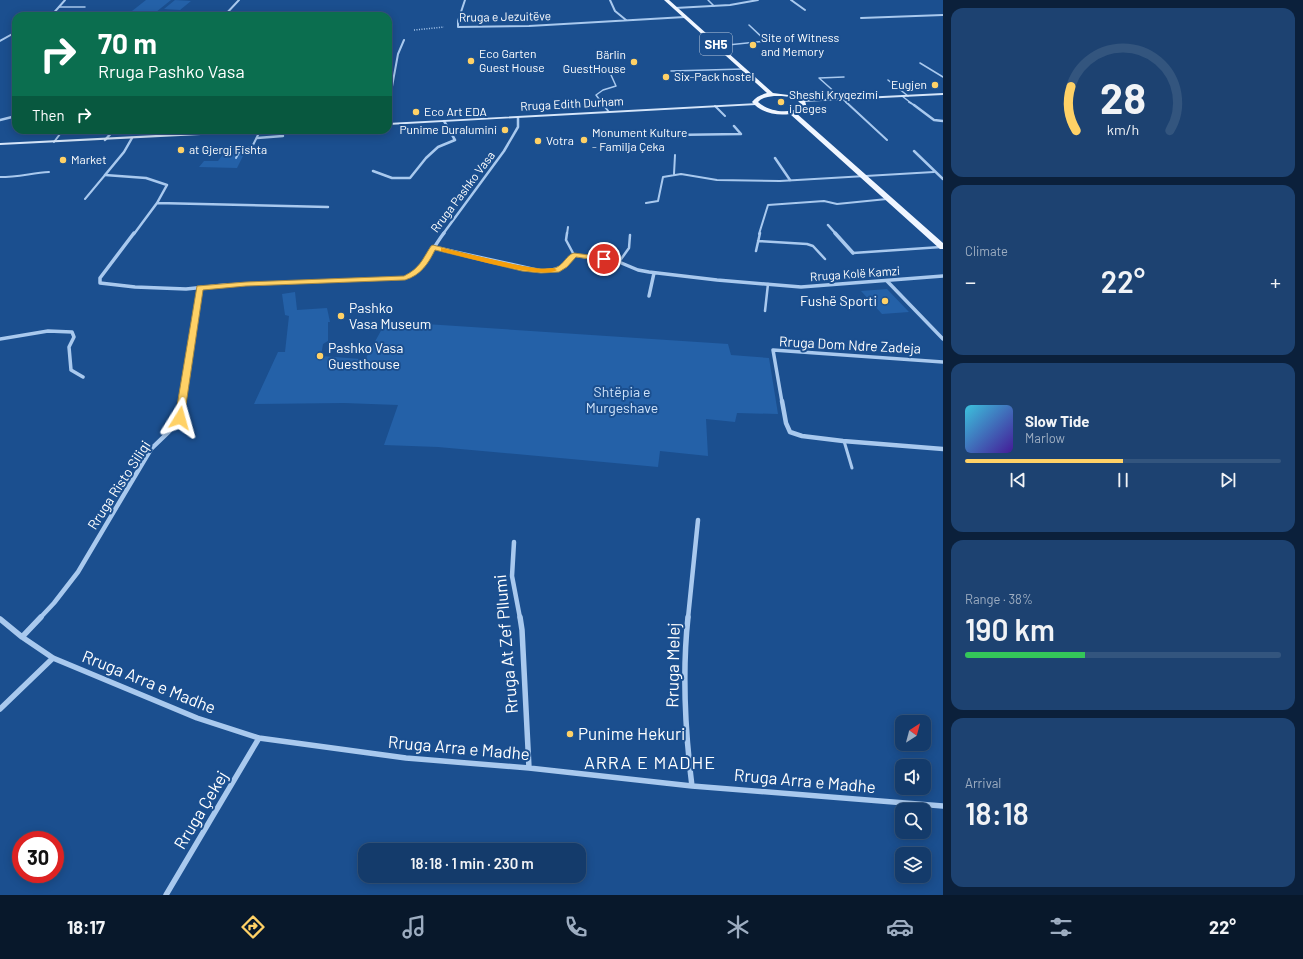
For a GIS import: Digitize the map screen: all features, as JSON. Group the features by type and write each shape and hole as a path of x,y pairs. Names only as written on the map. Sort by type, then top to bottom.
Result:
{"main road":[{"name":"SH5","path":"666,0 772,95"},
{"path":"802,101 805,106 803,109 791,112 766,109 755,102 758,98 772,95 785,96 802,101 943,94"},
{"name":"Rruga Edith Durham","path":"392,124 756,104"},
{"path":"791,112 943,247"},
{"path":"0,144 205,134"}],"street":[{"path":"55,12 65,0"},
{"path":"228,12 239,0"},
{"path":"458,27 458,21 465,0"},
{"path":"610,0 615,11 627,20"},
{"path":"675,8 743,4 758,0"},
{"path":"791,0 805,10"},
{"path":"861,18 943,15"},
{"name":"Rruga e Jezuitëve","path":"458,27 529,26 685,17"},
{"path":"0,41 12,34"},
{"path":"392,88 398,54 404,40"},
{"path":"914,105 934,120 943,121"},
{"path":"0,120 4,121 12,116"},
{"name":"Rruga Pashko Vasa","path":"200,288 232,285 405,278 417,272 425,263 433,247 504,151 518,127 518,118"},
{"path":"373,171 392,178 410,178 426,158 438,147 455,140 444,121"},
{"path":"671,136 686,134 741,134 734,126"},
{"path":"105,140 110,134"},
{"path":"257,138 283,136"},
{"path":"105,175 124,152 132,138"},
{"path":"914,151 934,172 943,179"},
{"path":"775,158 790,180"},
{"path":"105,175 146,178 162,182 167,185 157,203 100,278 100,283 170,289 200,288"},
{"path":"157,203 328,207"},
{"path":"828,225 852,253"},
{"path":"433,247 541,271 556,270 564,266 574,255"},
{"name":"Rruga Kolë Kamzi","path":"574,255 619,262 638,270 654,273 801,286 943,276"},
{"path":"649,296 654,273"},
{"path":"887,281 943,339"},
{"name":"Rruga Risto Siliqi","path":"22,637 54,603 78,572 147,456 154,446 177,425 180,418 200,288"},
{"path":"0,339 68,330 72,332 74,337 69,347 71,370 83,377"},
{"name":"Rruga Dom Ndre Zadeja","path":"943,362 773,350 786,423 790,432 802,436 943,449"},
{"name":"Rruga Melej","path":"692,786 688,753 684,652 698,520"},
{"name":"Rruga At Zef Pllumi","path":"514,542 512,576 522,630 529,768"},
{"name":"Rruga Arra e Madhe","path":"0,619 22,637 53,658 197,718 259,738 406,758 529,768 692,786 943,806"},
{"path":"0,709 53,658"},
{"name":"Rruga Çekej","path":"166,895 259,738"}],"lane":[{"path":"708,0 714,6"},
{"path":"59,7 85,7"},
{"path":"718,46 766,41 749,25"},
{"path":"920,63 943,77"},
{"path":"671,71 744,69"},
{"path":"609,112 596,95 603,90 616,86 611,75"},
{"path":"844,77 819,78 887,140"},
{"path":"888,80 908,96"},
{"path":"902,96 914,105"},
{"path":"715,106 725,116"},
{"path":"54,142 60,134"},
{"path":"236,158 241,149 252,147 259,134"},
{"path":"674,174 675,155"},
{"path":"0,177 19,177 32,173 50,172"},
{"path":"646,203 658,201 660,196 660,183 663,177 674,174 717,180 790,180 934,172"},
{"path":"85,199 105,175"},
{"path":"756,251 763,217 768,205 824,201 837,204 889,199"},
{"path":"568,227 566,240 574,255"},
{"path":"619,262 629,248 630,235"},
{"path":"758,241 807,244 813,246 825,259"},
{"path":"852,253 943,247"},
{"path":"765,311 768,284"},
{"path":"844,440 852,468"}],"path":[{"name":"Rruga e Jezuitëve","path":"404,40 407,34 412,31 458,27"}],"green space":[{"path":"146,0 171,0 156,12 132,11"},
{"path":"175,0 191,1 180,10 164,9"},
{"path":"246,147 237,168 199,167 204,161 218,161 228,148"},
{"name":"Fushë Sporti","path":"887,289 909,312 882,314 861,291"},
{"name":"Shtëpia e Murgeshave","path":"295,292 297,310 327,308 330,322 328,322 328,341 323,344 321,356 361,359 366,358 383,327 395,322 728,344 731,355 769,358 778,414 737,413 735,422 706,419 708,456 660,451 658,467 438,447 384,445 398,405 344,403 254,404 278,352 285,352 289,316 285,315 282,294"}],"slow traffic":[{"path":"444,250 522,268 541,271 553,270"}],"place":[{"name":"Site of Witness and Memory","path":"753,45"},
{"name":"Eco Garten Guest House","path":"471,61"},
{"name":"Bärlin GuestHouse","path":"634,62"},
{"name":"Six-Pack hostel","path":"666,77"},
{"name":"Eugjen","path":"935,85"},
{"name":"Sheshi Kryqezimi i Deges","path":"781,102"},
{"name":"Eco Art EDA","path":"416,112"},
{"name":"Punime Duralumini","path":"505,130"},
{"name":"Monument Kulture - Familja Çeka","path":"584,140"},
{"name":"Votra","path":"538,141"},
{"name":"at Gjergj Fishta","path":"181,150"},
{"name":"Market","path":"63,160"},
{"name":"Fushë Sporti","path":"885,301"},
{"name":"Pashko Vasa Museum","path":"341,316"},
{"name":"Pashko Vasa Guesthouse","path":"320,356"},
{"name":"Punime Hekuri","path":"570,734"}],"district":[{"name":"ARRA E MADHE","path":"650,763"}],"route":[{"path":"180,418 190,345 200,288 225,285 405,278 417,272 425,263 433,247 541,271 556,270 564,266 574,255 604,259"}]}
